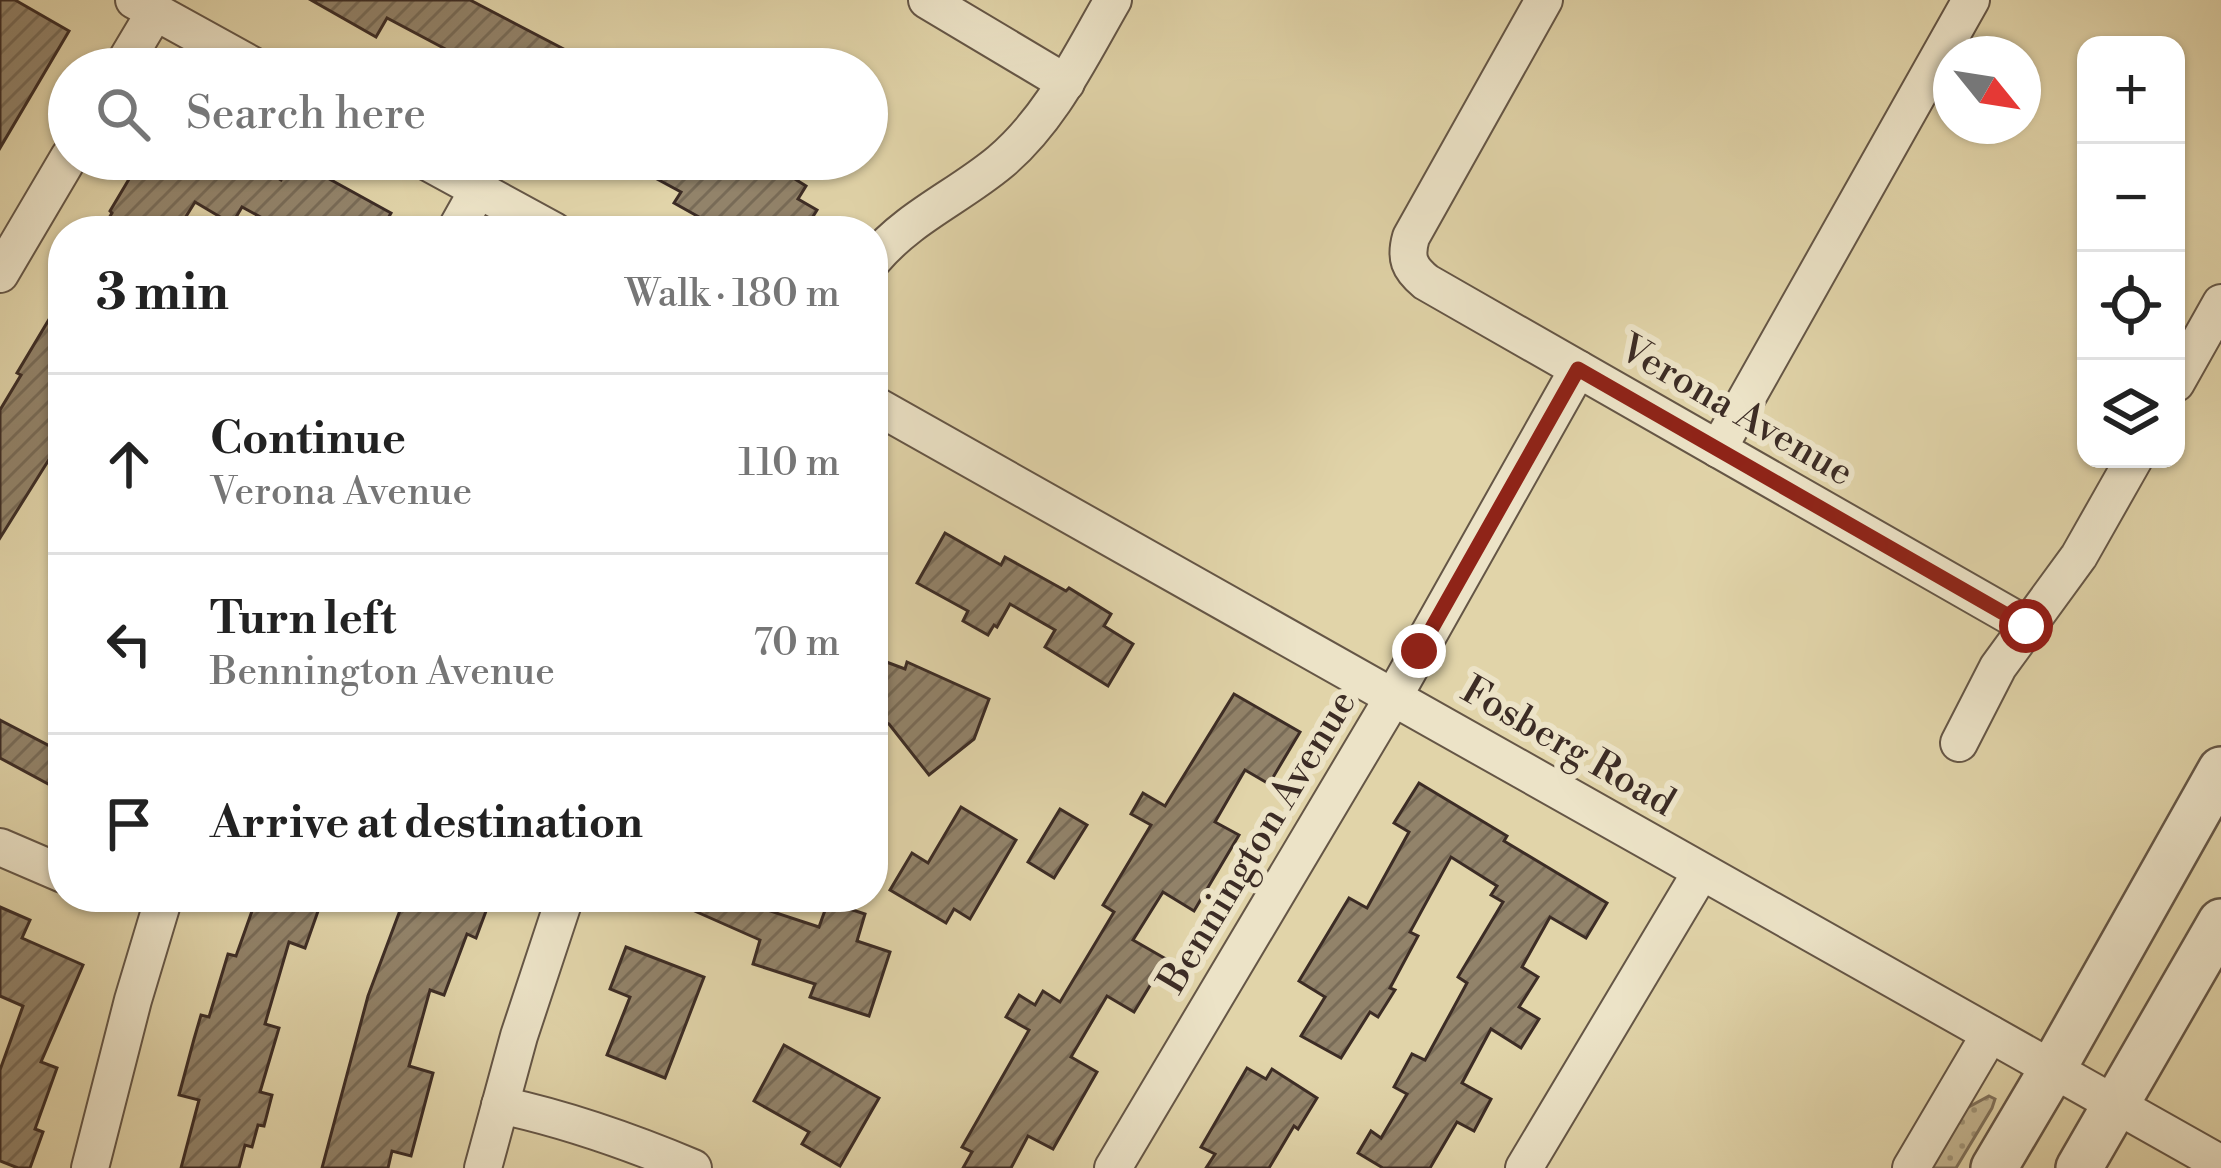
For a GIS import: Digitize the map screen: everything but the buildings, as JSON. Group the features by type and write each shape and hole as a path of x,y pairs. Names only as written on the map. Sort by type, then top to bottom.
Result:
{"street":[{"path":"927,0 1066,83"},
{"path":"888,245 910,223 998,164 1040,120 1113,0"},
{"name":"Verona Avenue","path":"1544,0 1411,237 1408,263 1426,282 2026,626"},
{"path":"1718,449 1971,0"},
{"path":"129,48 144,6 221,48"},
{"path":"0,274 56,180"},
{"path":"460,180 526,216"},
{"path":"463,216 478,190"},
{"path":"2185,367 2221,303"},
{"name":"Bennington Avenue","path":"1113,1168 1394,696 1578,369"},
{"name":"Fosberg Road","path":"888,412 2221,1164"},
{"path":"1958,743 1998,667 2079,556 2129,468"},
{"path":"1994,1168 2221,770"},
{"path":"0,847 48,868"},
{"path":"1524,1168 1701,872"},
{"path":"90,1168 149,912"},
{"path":"483,1168 560,912"},
{"path":"2080,1168 2221,922"},
{"path":"1912,1168 1990,1034"},
{"path":"500,1105 599,1133 693,1168"}],"shaded area":[{"path":"1989,1096 1995,1099 1992,1108 1956,1168 1924,1168 1967,1108"}],"route":[{"path":"1419,651 1578,369 2026,626"}]}
